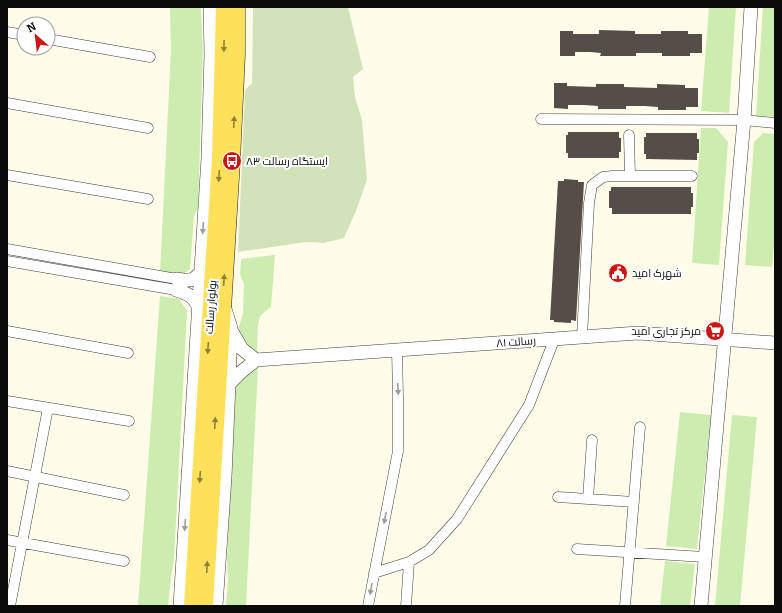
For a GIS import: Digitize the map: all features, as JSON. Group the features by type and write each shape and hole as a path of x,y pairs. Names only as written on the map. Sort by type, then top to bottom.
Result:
{"main road":[{"name":"بولوار رسالت","path":"192,606 220,159 224,7"},
{"name":"بولوار رسالت","path":"205,606 234,123 237,54 237,7"}],"street":[{"path":"180,606 208,158 211,54 210,7"},
{"path":"701,606 704,557 744,120 751,7"},
{"path":"56,40 150,57"},
{"path":"7,103 148,128"},
{"path":"541,119 744,120 775,123"},
{"path":"629,135 630,176"},
{"path":"7,175 148,199"},
{"path":"582,337 590,191 592,185 603,177 692,176"},
{"path":"7,249 177,284 194,298 199,308"},
{"path":"7,261 177,284 194,280 201,272"},
{"path":"223,299 231,328 242,349 256,360 229,384"},
{"path":"216,606 225,477 231,328"},
{"path":"7,331 128,354"},
{"name":"رسالت ۸۱","path":"256,360 638,333 775,343"},
{"path":"374,573 409,562 430,550 457,519 528,405 554,340"},
{"path":"368,606 398,451 396,350"},
{"path":"7,401 129,421"},
{"path":"10,606 48,408"},
{"path":"625,606 640,427"},
{"path":"588,499 592,440"},
{"path":"7,471 124,495"},
{"path":"558,497 634,502"},
{"path":"7,540 124,561"},
{"path":"578,549 704,557"},
{"path":"406,606 409,562"}],"green space":[{"path":"170,7 201,7 203,52 198,208 194,216 190,269 182,275 160,273 171,50"},
{"path":"253,7 348,7 363,69 353,77 355,97 362,120 367,180 356,211 344,238 324,243 306,242 238,252 245,90 252,83"},
{"path":"709,7 736,7 729,113 701,111"},
{"path":"763,7 775,7 775,117 756,116"},
{"path":"701,128 716,128 728,142 719,265 692,263"},
{"path":"763,133 775,134 775,235 772,267 745,265 754,142"},
{"path":"275,255 271,307 260,316 258,325 257,353 246,347 239,334 239,327 243,313 244,284 240,274 241,259"},
{"path":"160,296 179,299 187,311 174,560 168,606 138,606"},
{"path":"258,367 246,606 226,606 234,387 244,374"},
{"path":"680,412 711,415 697,549 666,546"},
{"path":"732,415 757,417 740,606 715,606"},
{"path":"665,561 695,564 690,606 660,606"}],"building":[{"path":"599,30 635,31 635,34 661,34 661,31 688,31 688,34 702,34 702,53 690,53 690,56 662,56 662,53 636,53 636,56 600,56 601,53 575,52 575,56 560,56 560,31 573,31 573,34 599,34"},
{"path":"554,83 567,83 567,86 596,87 596,84 624,84 624,87 657,88 657,84 685,85 685,88 698,88 698,107 686,107 686,110 658,110 658,107 645,106 626,106 626,109 598,109 598,106 584,105 568,105 568,109 554,108"},
{"path":"568,132 619,132 619,138 621,138 621,152 619,152 619,158 568,158 568,153 566,153 566,135 568,135"},
{"path":"646,133 697,133 697,139 699,139 699,153 697,153 697,160 646,159 646,154 644,154 644,137 646,137"},
{"path":"564,179 584,182 576,321 571,320 571,323 554,322 554,320 550,320 558,181 564,181"},
{"path":"611,187 691,187 691,193 693,193 693,207 691,207 691,214 612,214 612,208 609,208 609,191 611,191"}],"place":[{"name":"ایستگاه رسالت ۸۳","path":"232,161"},
{"name":"شهرک امید","path":"618,273"},
{"name":"مرکز تجاری امید","path":"715,331"}]}
